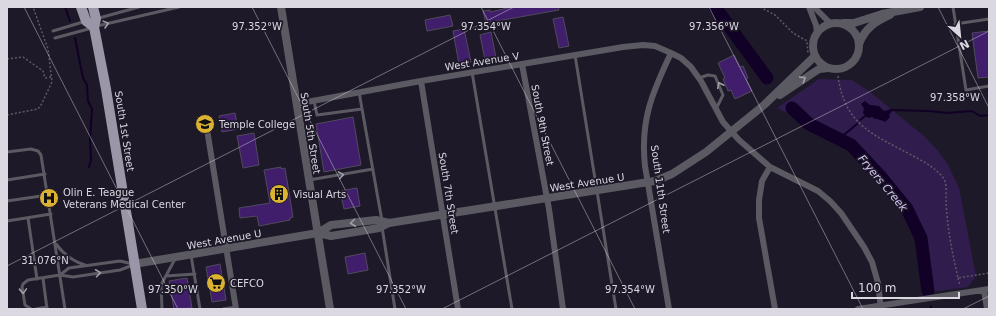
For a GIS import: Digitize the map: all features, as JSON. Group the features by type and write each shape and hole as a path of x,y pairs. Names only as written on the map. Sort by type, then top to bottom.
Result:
{"main road":[{"name":"South 1st Street","path":"81,7 92,22"},
{"name":"South 1st Street","path":"92,7 92,22 106,89 142,309"}],"street":[{"name":"South 5th Street","path":"281,7 330,309"},
{"path":"809,7 816,25 811,55 823,65 831,68 842,68 853,61 863,34 874,23 904,9"},
{"path":"814,7 830,23"},
{"path":"816,32 830,23 854,23 882,14 920,7"},
{"path":"841,23 846,25 855,33 859,45"},
{"name":"West Avenue V","path":"296,104 472,72 623,47 643,45 655,46 682,58 691,67 699,78 716,109 739,140 770,167 818,191 841,213 864,247 872,262 878,283 880,307"},
{"name":"South 11th Street","path":"669,309 644,156 645,127 648,111 654,90 671,53"},
{"name":"West Avenue U","path":"764,105 811,55"},
{"name":"South 9th Street","path":"522,64 547,198 563,309"},
{"name":"West Avenue U","path":"134,264 318,233 331,225 376,220 385,224 648,182 672,174 688,164 732,132 764,105 818,69 831,68"},
{"name":"South 7th Street","path":"421,81 458,309"},
{"path":"205,117 236,308"},
{"path":"770,167 762,181 759,200 759,218 775,309"},
{"path":"858,309 880,307 986,290 987,309"}],"lane":[{"path":"55,38 92,22 139,7"},
{"path":"53,30 179,7"},
{"path":"953,7 966,90 989,86"},
{"path":"955,24 989,19"},
{"path":"575,55 616,309"},
{"path":"472,72 512,309"},
{"path":"699,78 712,75 715,76 723,95 716,109"},
{"path":"359,92 385,224 395,309"},
{"path":"314,101 317,115 362,109"},
{"path":"7,152 31,149 38,150 42,155 65,309"},
{"path":"309,180 373,169"},
{"path":"7,180 45,174"},
{"path":"7,201 48,195"},
{"path":"7,221 51,214"},
{"path":"28,218 37,278"},
{"path":"55,243 67,257 86,266"},
{"path":"191,255 200,309"},
{"path":"162,309 161,285 176,257"},
{"path":"60,275 70,268 120,261 134,264"},
{"path":"31,309 25,305 22,287 28,280 60,275 73,276 120,270 134,264"},
{"path":"166,276 194,274"},
{"path":"36,309 47,308 43,278"},
{"path":"223,309 236,308"}],"path":[{"path":"7,115 38,109 52,82 48,49 33,7"},
{"path":"760,7 775,15 793,33 808,40 811,55"},
{"path":"7,59 23,57 43,71 45,78 52,77"},
{"path":"838,76 840,92 857,122 869,131 938,171 945,181 947,222 958,278 989,273"}],"shaded area":[{"path":"819,79 852,80 869,91 925,137 947,163 959,188 976,276 968,287 931,292 922,236 909,207 897,191 851,144 777,108"},
{"path":"865,101 870,105 879,106 884,111 892,109 893,110 889,115 890,117 885,122 872,117 868,118 863,113 864,108 861,104"}],"building":[{"path":"512,7 558,7 559,10 486,23 483,11 490,10 490,12"},
{"path":"450,15 453,26 427,31 425,20"},
{"path":"563,17 569,46 559,48 553,19"},
{"path":"464,29 471,62 459,64 453,31"},
{"path":"989,31 989,77 978,78 972,33"},
{"path":"491,32 496,58 485,60 480,35"},
{"path":"734,55 740,67 743,66 748,78 746,79 752,91 735,99 731,90 728,91 723,79 725,78 718,63"},
{"path":"235,113 238,129 222,132 219,116"},
{"path":"353,117 361,165 324,172 316,124"},
{"path":"254,133 259,165 243,168 237,136"},
{"name":"Visual Arts","path":"281,167 281,169 285,168 293,217 290,218 290,220 259,226 257,216 240,218 239,208 270,203 264,170"},
{"path":"357,188 360,206 344,209 340,191"},
{"path":"365,253 368,270 348,274 345,257"},
{"name":"CEFCO","path":"220,264 226,300 212,302 206,267"},
{"path":"187,278 192,308 174,309 169,281"}],"waterway":[{"path":"65,7 70,21"},
{"name":"Fryers Creek","path":"715,7 767,78"},
{"path":"75,38 83,78 87,85 88,101 92,109 90,139 91,160 89,167"},
{"name":"Fryers Creek","path":"792,108 809,124 851,145 881,177 907,209 921,238 928,291"},
{"path":"890,110 947,113 972,111 980,116 989,115"},
{"path":"860,120 868,114"},
{"path":"839,139 857,124"}],"place":[{"name":"Temple College","path":"205,124"},
{"name":"Visual Arts","path":"279,194"},
{"name":"Olin E. Teague Veterans Medical Center","path":"49,198"},
{"name":"CEFCO","path":"216,283"}]}
